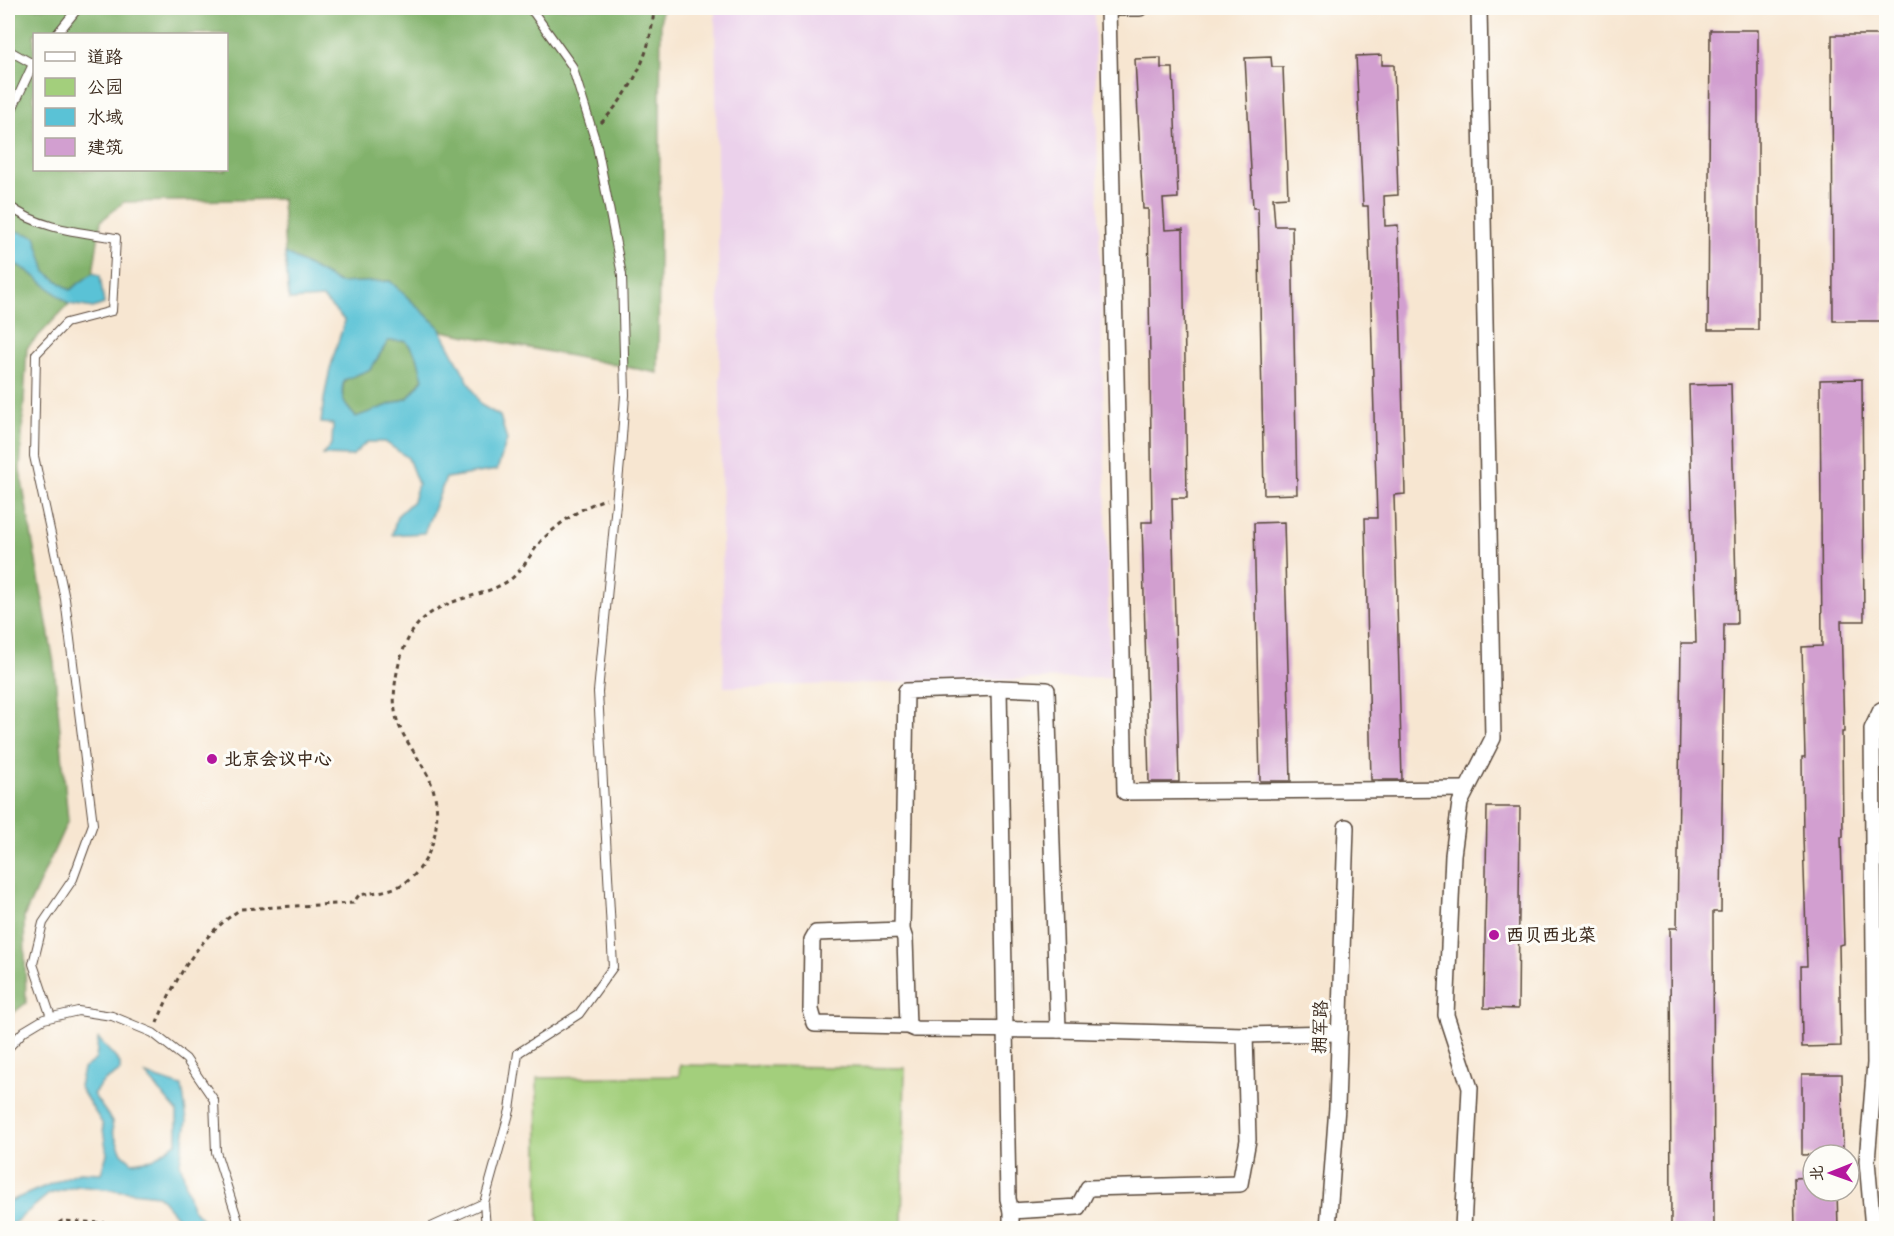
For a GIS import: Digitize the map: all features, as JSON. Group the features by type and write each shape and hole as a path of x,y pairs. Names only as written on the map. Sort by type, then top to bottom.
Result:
{"street":[{"path":"1140,8 1108,8 1125,792 1467,789"},
{"path":"1463,1228 1470,1088 1446,1015 1453,855 1460,803 1493,738 1479,8"},
{"path":"999,688 1008,1199 1011,1228"},
{"path":"908,1026 905,939 902,930 906,691 999,688 1047,690 1058,1030"},
{"path":"1874,1228 1867,1161 1875,1063 1872,729 1881,710 1887,708"},
{"name":"拥军路","path":"1328,1228 1337,1107 1346,827"},
{"path":"902,930 816,933 812,940 811,1010 815,1024 1005,1031 1058,1030 1245,1035 1339,1033"},
{"path":"1011,1211 1078,1207 1088,1188 1240,1184 1248,1140 1245,1035"}],"lane":[{"path":"58,33 78,8"},
{"path":"486,1228 484,1203 510,1110 518,1053 579,1014 613,967 598,692 625,395 622,275 597,146 572,66 528,8"},
{"path":"8,50 33,62"},
{"path":"8,118 33,65"},
{"path":"8,205 21,216 63,230 116,238 112,311 66,324 36,354 34,456 64,599 93,824 73,879 43,923 33,964 51,1017"},
{"path":"8,1048 24,1031 44,1019 78,1011 112,1016 153,1033 186,1059 214,1100 216,1152 239,1224 245,1228"},
{"path":"429,1228 484,1203"}],"path":[{"path":"593,131 615,108 635,81 647,50 654,8"},
{"path":"153,1033 168,996 195,951 226,918 241,909 352,903 359,895 388,891 410,880 426,860 435,832 437,804 430,780 397,722 394,697 401,653 417,625 444,605 498,587 514,577 542,540 568,519 597,502 617,495"},
{"path":"51,1228 62,1221 106,1222 110,1228"}],"shaded area":[{"path":"715,8 1094,8 1110,677 724,687"}],"green space":[{"path":"8,8 661,8 658,373 443,331 390,281 339,283 285,253 282,199 124,202 101,221 93,273 70,290 46,272 35,236 8,229"},
{"path":"8,260 28,271 69,304 27,348 20,470 54,663 68,820 24,917 26,1003 8,1017"},
{"path":"388,341 406,341 417,356 423,378 408,398 356,417 348,409 344,400 342,391 345,380 371,369"},
{"path":"680,1065 905,1068 902,1228 539,1228 537,1078 679,1076"}],"water":[{"path":"8,229 35,236 46,272 70,290 93,273 100,275 104,304 93,308 69,304 28,271 8,260"},
{"path":"285,253 339,283 390,281 439,327 481,405 500,416 507,440 497,470 446,478 424,533 392,535 397,516 413,501 418,484 408,458 385,442 367,442 352,456 323,455 332,443 333,424 321,423 327,383 345,321 323,298 289,300","holes":["388,341 406,341 417,356 423,379 408,398 356,417 348,409 344,400 342,391 344,380 371,369"]},
{"path":"98,1038 120,1063 120,1071 103,1082 93,1094 112,1121 113,1132 122,1153 132,1162 153,1159 177,1142 177,1111 146,1075 182,1086 187,1121 180,1162 192,1208 210,1228 179,1228 178,1218 158,1195 78,1186 49,1194 8,1228 8,1202 79,1172 101,1173 107,1154 102,1123 79,1086 83,1069 96,1059"}],"building":[{"path":"1710,30 1758,30 1758,330 1708,330"},
{"path":"1832,35 1883,35 1884,321 1833,321"},
{"path":"1382,55 1382,65 1394,65 1398,195 1384,196 1385,226 1398,225 1405,494 1394,495 1402,780 1371,780 1365,518 1377,518 1368,206 1363,206 1356,56"},
{"path":"1271,57 1272,67 1283,67 1288,197 1273,198 1275,226 1292,226 1297,494 1264,495 1258,208 1253,208 1245,58"},
{"path":"1161,58 1161,68 1173,68 1178,198 1163,199 1165,230 1183,229 1187,498 1172,498 1179,782 1149,782 1142,522 1152,522 1148,209 1143,209 1135,59"},
{"path":"1862,379 1864,621 1841,621 1844,732 1842,732 1843,837 1841,837 1844,944 1839,945 1841,1046 1802,1047 1801,966 1807,966 1803,837 1802,757 1805,757 1802,647 1822,646 1820,380"},
{"path":"1731,384 1737,624 1724,624 1721,912 1713,912 1714,1228 1671,1228 1670,928 1677,928 1681,643 1696,643 1689,385"},
{"path":"1284,522 1291,781 1260,781 1254,523"},
{"path":"1487,807 1520,807 1518,1009 1484,1008"},
{"path":"1802,1074 1842,1074 1843,1143 1802,1143"},
{"path":"1794,1178 1801,1178 1801,1203 1837,1203 1838,1228 1795,1228"}],"place":[{"name":"北京会议中心","path":"212,759"},
{"name":"西贝西北菜","path":"1494,935"}]}
